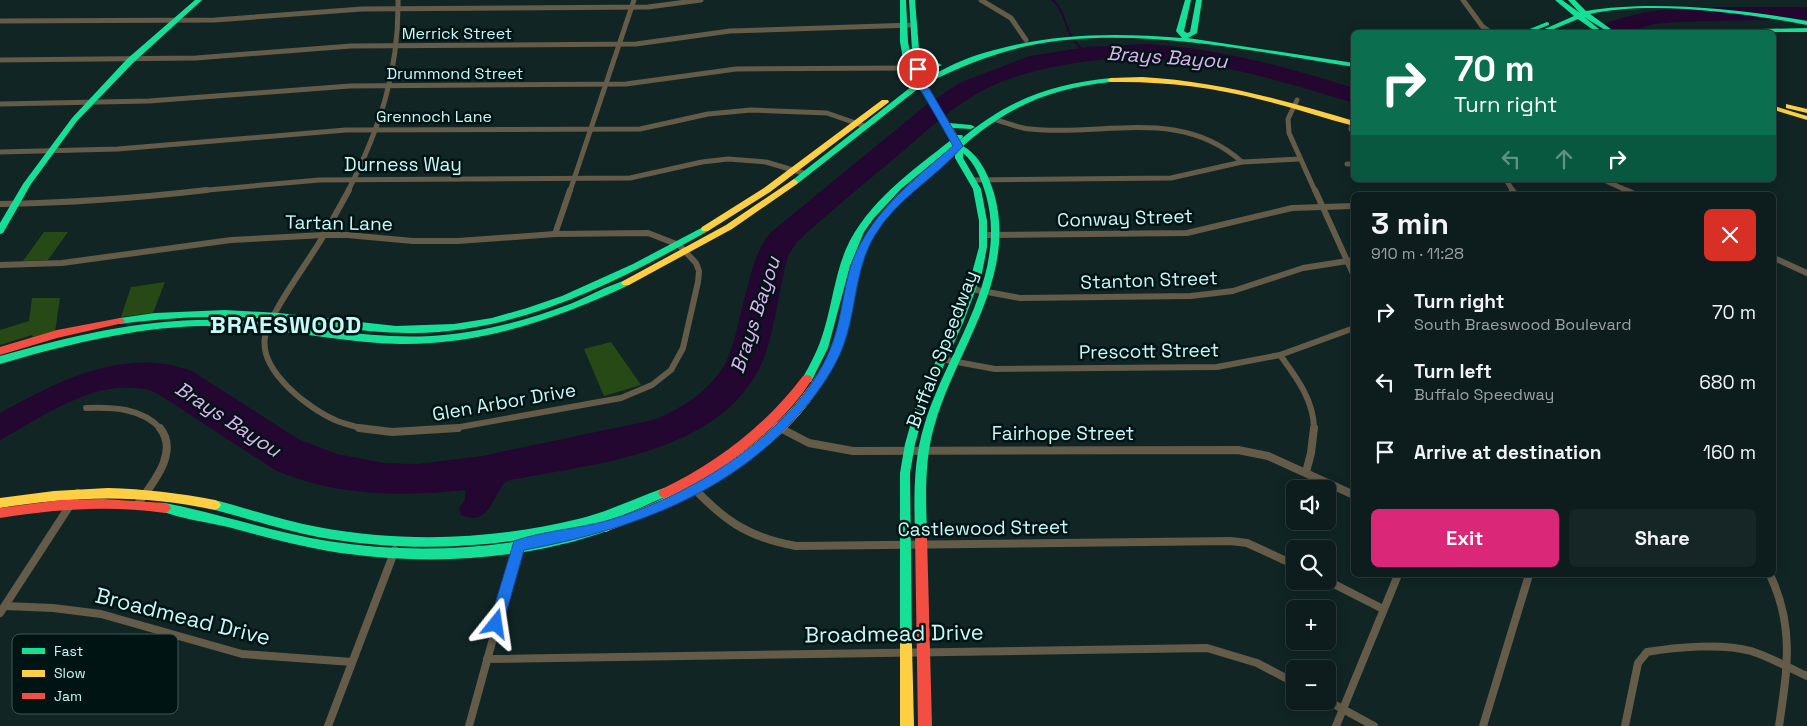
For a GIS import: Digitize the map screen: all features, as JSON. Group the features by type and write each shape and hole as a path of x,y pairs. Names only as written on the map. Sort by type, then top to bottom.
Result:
{"main road":[{"path":"0,230 51,151 89,103 132,59 199,0"},
{"name":"Buffalo Speedway","path":"904,0 913,66 957,143 973,157 987,180 996,217 997,235 996,250 985,292 937,400 922,451 920,474 924,726"},
{"name":"Buffalo Speedway","path":"908,25 912,0"},
{"path":"1186,34 1188,0"},
{"path":"1186,34 1199,0"},
{"path":"1558,0 1608,30"},
{"path":"1571,0 1583,16 1598,30"},
{"path":"1547,30 1622,0"},
{"path":"1533,30 1633,3 1681,2 1727,7 1807,23"},
{"path":"0,360 77,338 199,313 276,316 408,330 488,327 531,322 581,305 623,286 736,222 799,171 938,65 976,48 1025,37 1054,32 1124,26 1186,34 1351,64"},
{"path":"1776,31 1807,30"},
{"path":"860,125 906,95 920,80 961,60 1025,37"},
{"path":"1307,55 1351,60"},
{"path":"913,66 938,65"},
{"path":"0,503 45,495 145,493 203,502 317,531 359,538 398,540 457,540 522,534 598,518 692,486 734,467 780,428 812,391 834,355 844,326 857,261 870,234 891,206 942,161 971,127 998,106 1031,91 1056,83 1109,76 1152,76 1200,80 1252,89 1351,121"},
{"path":"0,513 71,504 138,505 179,510 314,543 394,552 444,553 519,545 573,535 610,525 668,503 771,422 800,390 819,358 831,329 848,254 865,224 886,199 957,143 1018,103 1061,88 1119,80 1212,86 1296,103"},
{"path":"906,95 915,93 929,96"},
{"path":"1776,102 1807,111"},
{"path":"1776,109 1807,118"},
{"path":"946,125 971,127"},
{"name":"Buffalo Speedway","path":"907,726 904,473 908,451 924,397 971,289 984,235 983,212 974,180 958,155 957,143"},
{"path":"942,161 954,160 962,162"},
{"path":"0,351 72,330 148,322 268,326 400,340 452,338 546,308 582,294 712,227 799,171"}],"street":[{"path":"268,326 325,235 355,179 376,130 389,86 397,46 398,0"},
{"path":"555,234 634,0"},
{"path":"0,21 177,20 398,9 632,8 663,6 700,0"},
{"path":"981,0 1011,18 1025,37"},
{"path":"1462,0 1487,30"},
{"name":"Merrick Street","path":"0,60 196,58 315,48 652,43 730,31 808,30 908,25"},
{"name":"Drummond Street","path":"0,104 89,103 205,98 312,88 645,83 728,69 913,66"},
{"path":"1296,103 1288,125 1289,133 1321,206 1350,260"},
{"name":"Grennoch Lane","path":"0,152 126,149 287,133 376,130 656,127 706,115 732,112 814,112 835,115 860,125"},
{"path":"993,119 1014,126 1038,130 1169,130 1190,132 1221,144 1242,162"},
{"name":"Durness Way","path":"0,204 86,202 244,185 355,179 574,179 648,176 703,162 729,159 766,161 799,171"},
{"path":"974,180 1171,178 1242,162 1300,159"},
{"path":"1608,182 1630,192"},
{"name":"Conway Street","path":"984,235 1187,233 1292,208 1351,206"},
{"name":"Tartan Lane","path":"0,265 62,263 231,240 325,235 458,241 555,234 648,233 661,235 677,245"},
{"name":"Glen Arbor Drive","path":"268,326 264,348 268,361 292,391 313,408 350,424 387,432 418,433 452,430 621,398 647,388 664,377 677,364 684,349 698,278 698,264 677,245"},
{"path":"1776,259 1807,273"},
{"name":"Stanton Street","path":"971,289 1020,298 1211,294 1233,291 1303,268 1350,260"},
{"name":"Prescott Street","path":"941,359 995,369 1193,368 1241,364 1280,355 1351,329"},
{"path":"1280,355 1301,385 1313,414 1315,431 1313,449 1306,472"},
{"path":"86,408 111,406 132,409 143,414 159,428 166,445 164,459 161,470 138,505"},
{"name":"Fairhope Street","path":"771,422 794,438 828,449 853,451 1220,449 1268,456 1351,494"},
{"name":"Castlewood Street","path":"692,486 716,512 736,527 754,537 774,543 819,547 1231,541 1247,543 1286,561"},
{"path":"2,610 78,493"},
{"path":"469,726 522,534"},
{"path":"328,726 398,540"},
{"path":"1336,726 1397,577"},
{"path":"1483,726 1528,577"},
{"path":"1771,577 1781,594 1785,608 1787,666 1779,726"},
{"path":"1336,585 1383,609"},
{"name":"Broadmead Drive","path":"2,610 41,606 87,611 171,634"},
{"name":"Broadmead Drive","path":"178,636 227,651 278,659 352,662"},
{"name":"Broadmead Drive","path":"487,659 907,651 1207,648 1256,663 1286,678"},
{"path":"1625,726 1638,663 1647,652 1669,648 1727,648 1750,651 1807,676"},
{"path":"1336,705 1374,726"}],"green space":[{"path":"44,232 68,232 48,260 23,261"},
{"path":"165,282 153,313 121,317 131,287"},
{"path":"32,298 60,298 55,332 33,337 32,335 0,345 0,330 29,321"},
{"path":"611,342 641,385 604,396 584,349"}],"water":[{"path":"1703,7 1807,7 1807,19 1678,22 1654,24 1634,30 1592,30 1629,16 1673,9"},
{"name":"Brays Bayou","path":"1146,44 1226,54 1351,87 1351,102 1244,72 1173,60 1098,60 1023,74 990,87 960,104 941,118 796,243 788,256 784,270 772,332 763,361 757,373 736,401 710,422 679,439 645,452 574,469 506,481 489,508 478,517 470,518 461,515 459,508 465,500 465,490 393,494 345,490 298,479 275,470 162,396 149,390 129,387 90,394 53,410 0,440 0,413 45,389 69,379 117,365 142,363 167,364 192,371 298,439 337,454 384,463 418,464 482,456 653,420 675,410 695,397 720,372 732,346 756,258 770,233 925,106 959,83 1030,56 1087,47"}],"waterway":[{"path":"1053,0 1058,6 1072,37 1081,48"}],"traffic: fast":[{"path":"0,231 27,184 74,119 130,61 199,0"},
{"path":"903,0 904,42 908,64 952,133 958,148 959,158 977,189 983,221 983,247 977,273 958,323 921,405 910,444 905,473 906,645"},
{"path":"912,0 918,78"},
{"path":"1185,36 1180,31 1188,0"},
{"path":"1185,37 1193,33 1199,0"},
{"path":"1558,0 1597,30"},
{"path":"1571,0 1585,14 1609,30"},
{"path":"1547,30 1595,10 1614,6 1662,4 1760,14 1807,23"},
{"path":"1531,30 1547,24"},
{"path":"1776,31 1807,30"},
{"path":"794,182 923,82 975,58 1028,44 1081,37 1135,36 1189,40 1351,65"},
{"path":"917,64 938,65"},
{"path":"844,327 861,252 881,219 909,189 977,130 1003,111 1032,97 1063,87 1111,80"},
{"path":"947,125 971,127"},
{"path":"807,379 823,348 845,266 860,232 871,216 898,187 959,137"},
{"path":"921,536 920,494 923,453 929,426 940,396 980,305 990,275 996,244 995,212 986,181 975,161 958,146"},
{"path":"120,321 173,315 225,313 396,330 454,327 492,321 566,298 636,266 705,229"},
{"path":"0,360 49,346 99,335 175,324 226,323 375,339 430,340 459,337 488,332 545,317 626,283"},
{"path":"215,505 279,523 354,538 429,542 467,541 542,532 579,523 615,513 664,493"},
{"path":"165,508 307,542 362,551 397,553 468,553 503,549 538,544 606,527"}],"traffic: slow":[{"path":"1111,80 1142,79 1204,85 1264,98 1351,123"},
{"path":"705,229 767,190 885,102"},
{"path":"1789,106 1807,111"},
{"path":"1776,109 1807,118"},
{"path":"626,283 729,227 794,182"},
{"path":"606,527 644,513 681,496 716,477 750,454 780,428 807,399 828,365 844,327"},
{"path":"0,503 54,496 134,493 161,495 215,505"},
{"path":"906,645 907,726"}],"traffic: jam":[{"path":"0,351 57,334 120,321"},
{"path":"664,493 704,473 743,445 778,414 807,379"},
{"path":"0,513 41,507 103,503 165,508"},
{"path":"921,536 925,726"}],"district":[{"name":"BRAESWOOD","path":"286,324"}],"route":[{"path":"496,624 519,545 542,542 610,525 668,503 695,490 734,467 754,451 780,428 812,391 834,355 844,326 852,280 860,253 870,234 891,206 958,146 918,78 918,69"}]}
